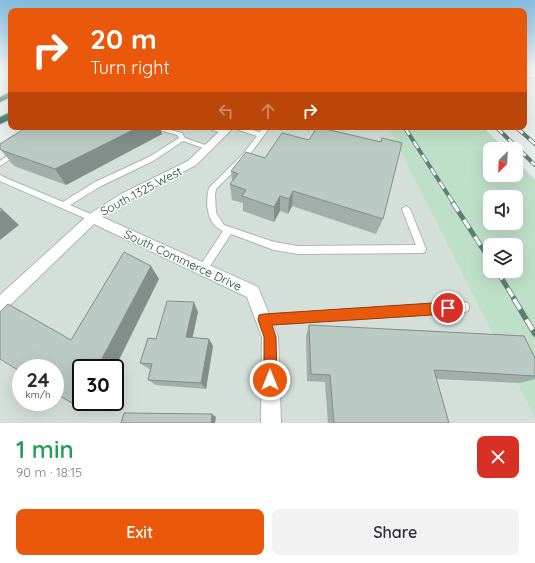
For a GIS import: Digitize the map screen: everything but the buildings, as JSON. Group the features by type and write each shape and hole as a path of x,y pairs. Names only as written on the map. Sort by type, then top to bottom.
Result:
{"street":[{"name":"South 1325 West","path":"0,305 92,218 125,197 192,163 228,130"},
{"name":"South Commerce Drive","path":"92,218 253,292 270,337 271,423"}],"lane":[{"path":"164,130 180,134 182,139 209,148"},
{"path":"234,130 262,135"},
{"path":"265,130 246,155 213,188 211,195 212,214 222,226 229,230 274,246 298,250 422,249 406,209"},
{"path":"65,206 92,187 151,159 182,139"},
{"path":"0,164 24,148"},
{"path":"0,177 92,218"},
{"path":"204,269 229,230"},
{"path":"264,320 464,307"}],"shaded area":[{"path":"45,130 390,130 535,419 535,423 0,423 0,159"}],"green space":[{"path":"390,130 486,130 498,142 483,142 483,182 523,182 523,167 535,180 535,419"}],"railway":[{"path":"406,130 454,204"},
{"path":"499,130 535,165"},
{"path":"519,130 535,144"},
{"path":"453,203 483,249"},
{"path":"501,278 515,300"},
{"path":"514,299 535,334"}],"route":[{"path":"270,380 270,337 264,320 448,308"}]}
